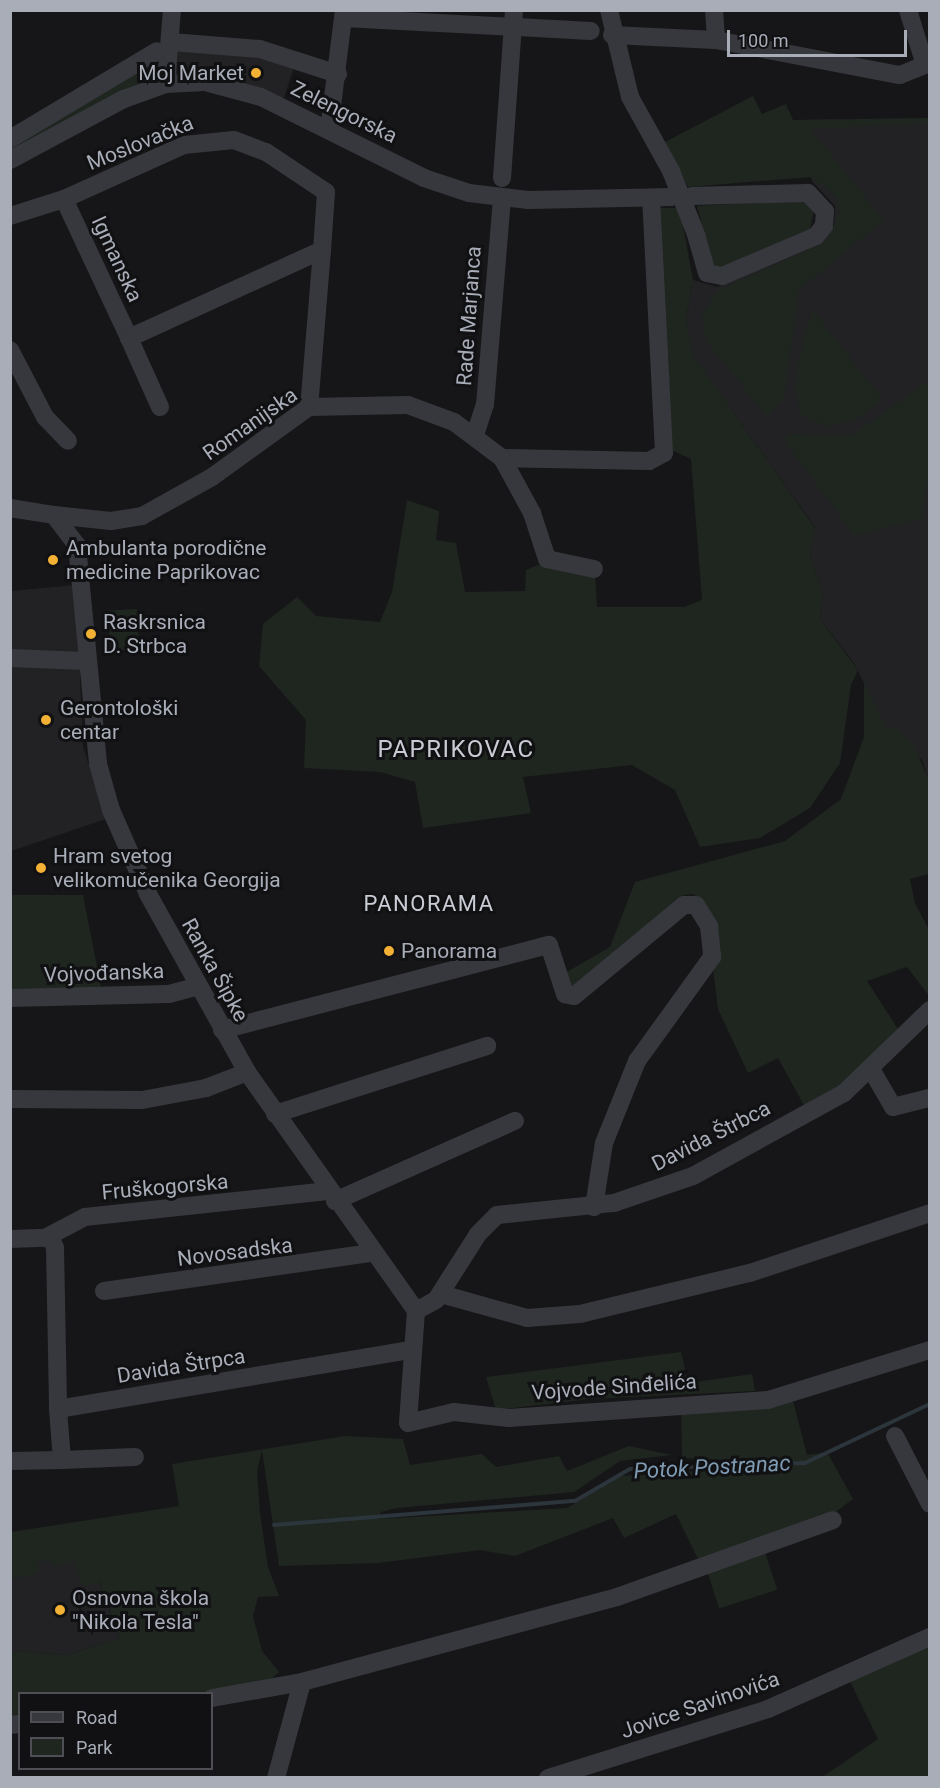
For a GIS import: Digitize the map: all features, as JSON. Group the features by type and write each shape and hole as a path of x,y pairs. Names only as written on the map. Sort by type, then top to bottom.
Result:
{"street":[{"path":"166,84 164,46 172,10"},
{"path":"609,10 612,35 630,97 671,171 697,237 707,273 722,276 816,236 824,226 825,211 819,200 802,193 692,196"},
{"path":"714,10 716,40"},
{"path":"612,35 716,40 908,74 925,65 908,10"},
{"path":"329,130 344,14 513,19 591,31"},
{"path":"502,178 513,19"},
{"path":"10,139 164,46 260,49 338,74"},
{"name":"Zelengorska","path":"10,160 124,99 166,84 229,87 329,130 424,178 502,199 672,197"},
{"name":"Moslovačka","path":"10,216 64,199 184,145 214,138 241,142 326,192 322,250"},
{"path":"502,458 649,461 664,453 651,198"},
{"name":"Igmanska","path":"64,199 160,407"},
{"name":"Rade Marjanca","path":"475,435 485,405 502,199"},
{"path":"129,338 322,250 309,407"},
{"path":"10,350 45,417 68,441"},
{"name":"Romanijska","path":"54,515 62,512 111,521 142,516 212,477 309,407 345,402 422,407 475,435 502,458 532,513 547,560 594,569"},
{"path":"10,508 54,515"},
{"name":"Ranka Šipke","path":"54,515 73,535 80,556 90,722 111,810 198,986 247,1072 370,1253 416,1311"},
{"path":"10,658 86,660"},
{"path":"222,1030 549,945 565,994 574,996 684,905 696,905 709,926 712,957 637,1060 604,1143 594,1207"},
{"name":"Vojvođanska","path":"10,998 169,994 198,986"},
{"name":"Davida Štrbca","path":"416,1311 441,1294 478,1234 497,1215 529,1208 594,1207 693,1176 844,1093 872,1069 930,1010"},
{"path":"275,1114 487,1046"},
{"path":"872,1069 893,1107 930,1098"},
{"path":"10,1099 142,1100 206,1088 247,1072"},
{"name":"Fruškogorska","path":"10,1239 50,1236 85,1217 332,1196 515,1121"},
{"path":"441,1294 521,1317 580,1314 750,1273 930,1213"},
{"path":"50,1236 55,1248 58,1410 62,1460"},
{"name":"Novosadska","path":"104,1291 370,1253"},
{"name":"Vojvode Sinđelića","path":"416,1311 408,1423 449,1413 494,1418 768,1400 930,1350"},
{"name":"Davida Štrpca","path":"58,1410 412,1350"},
{"path":"895,1436 930,1504"},
{"path":"10,1461 135,1456"},
{"path":"213,1698 302,1682 617,1597 833,1520"},
{"name":"Jovice Savinovića","path":"548,1778 768,1709 930,1637"},
{"path":"276,1778 302,1682"}],"shaded area":[{"path":"181,45 295,64 283,101 173,75 174,52"},
{"path":"929,118 929,780 922,760 887,729 854,663 820,619 823,594 810,554 815,527 693,356 686,319 693,280 717,287 807,250 834,227 835,206 812,181 793,120"},
{"name":"Gerontološki centar","path":"76,585 83,747 106,819 11,851 11,591"},
{"name":"Osnovna škola \"Nikola Tesla\"","path":"87,1547 120,1638 67,1655 11,1651 10,1561"}],"green space":[{"path":"161,54 159,73 11,151 10,143"},
{"path":"753,96 762,114 786,104 793,120 929,118 929,123 810,129 884,220 799,290 784,399 767,417 706,340 702,314 717,291 827,241 840,211 835,196 812,177 688,187 665,142"},
{"path":"804,200 814,210 810,229 719,268 712,264 697,206"},
{"path":"655,208 677,208 683,225 693,280 686,319 693,355 815,528 810,554 823,594 820,619 858,670 851,685 840,763 810,808 760,838 700,847 675,790 632,765 523,777 531,813 423,828 415,782 380,772 304,768 306,720 259,666 263,624 297,597 316,616 380,622 392,592 407,500 439,511 436,540 456,543 465,592 525,591 526,570 545,562 595,572 597,607 684,607 702,600 691,459 669,449"},
{"path":"812,309 883,400 857,419 828,427 801,415 796,392 797,367"},
{"path":"929,381 929,472 922,518 855,536 786,443 785,434 851,435"},
{"path":"137,609 139,649 110,650 108,611"},
{"path":"864,682 887,729 896,726 913,744 929,780 929,874 910,879 915,903 929,930 930,997 907,967 867,981 900,1032 857,1076 806,1109 778,1058 748,1073 718,1009 713,969 721,950 715,920 694,894 683,895 572,986 565,973 610,947 635,882 785,841 841,799 864,737"},
{"path":"11,895 83,895 102,992 11,991"},
{"path":"681,1352 688,1383 752,1374 755,1391 589,1399 496,1410 486,1377"},
{"path":"792,1397 807,1455 827,1452 853,1499 833,1514 698,1559 676,1514 624,1538 613,1518 515,1556 480,1550 378,1563 279,1566 262,1450 257,1471 260,1513 268,1567 279,1596 258,1597 253,1616 262,1651 279,1672 267,1683 213,1692 18,1692 18,1716 11,1717 11,1651 67,1655 120,1638 100,1582 83,1587 74,1561 54,1567 49,1559 37,1564 39,1573 11,1579 11,1532 179,1506 172,1464 345,1436 403,1439 410,1465 482,1454 496,1467 559,1456 567,1471 629,1446 672,1455 620,1461 574,1492 397,1508 381,1512 378,1519 567,1508 621,1476 730,1469 730,1460 682,1458 681,1405"},
{"path":"763,1546 777,1590 719,1609 705,1565"},
{"path":"929,1642 929,1777 821,1778 878,1739 848,1677"}],"waterway":[{"name":"Potok Postranac","path":"274,1525 575,1501 630,1469 805,1463 930,1404"}],"place":[{"name":"Moj Market","path":"256,73"},
{"name":"Ambulanta porodične medicine Paprikovac","path":"53,560"},
{"name":"Raskrsnica D. Strbca","path":"91,634"},
{"name":"Gerontološki centar","path":"46,720"},
{"name":"Hram svetog velikomučenika Georgija","path":"41,868"},
{"name":"Panorama","path":"389,951"},
{"name":"Osnovna škola \"Nikola Tesla\"","path":"60,1610"}],"district":[{"name":"PAPRIKOVAC","path":"456,750"},
{"name":"PANORAMA","path":"429,904"}]}
